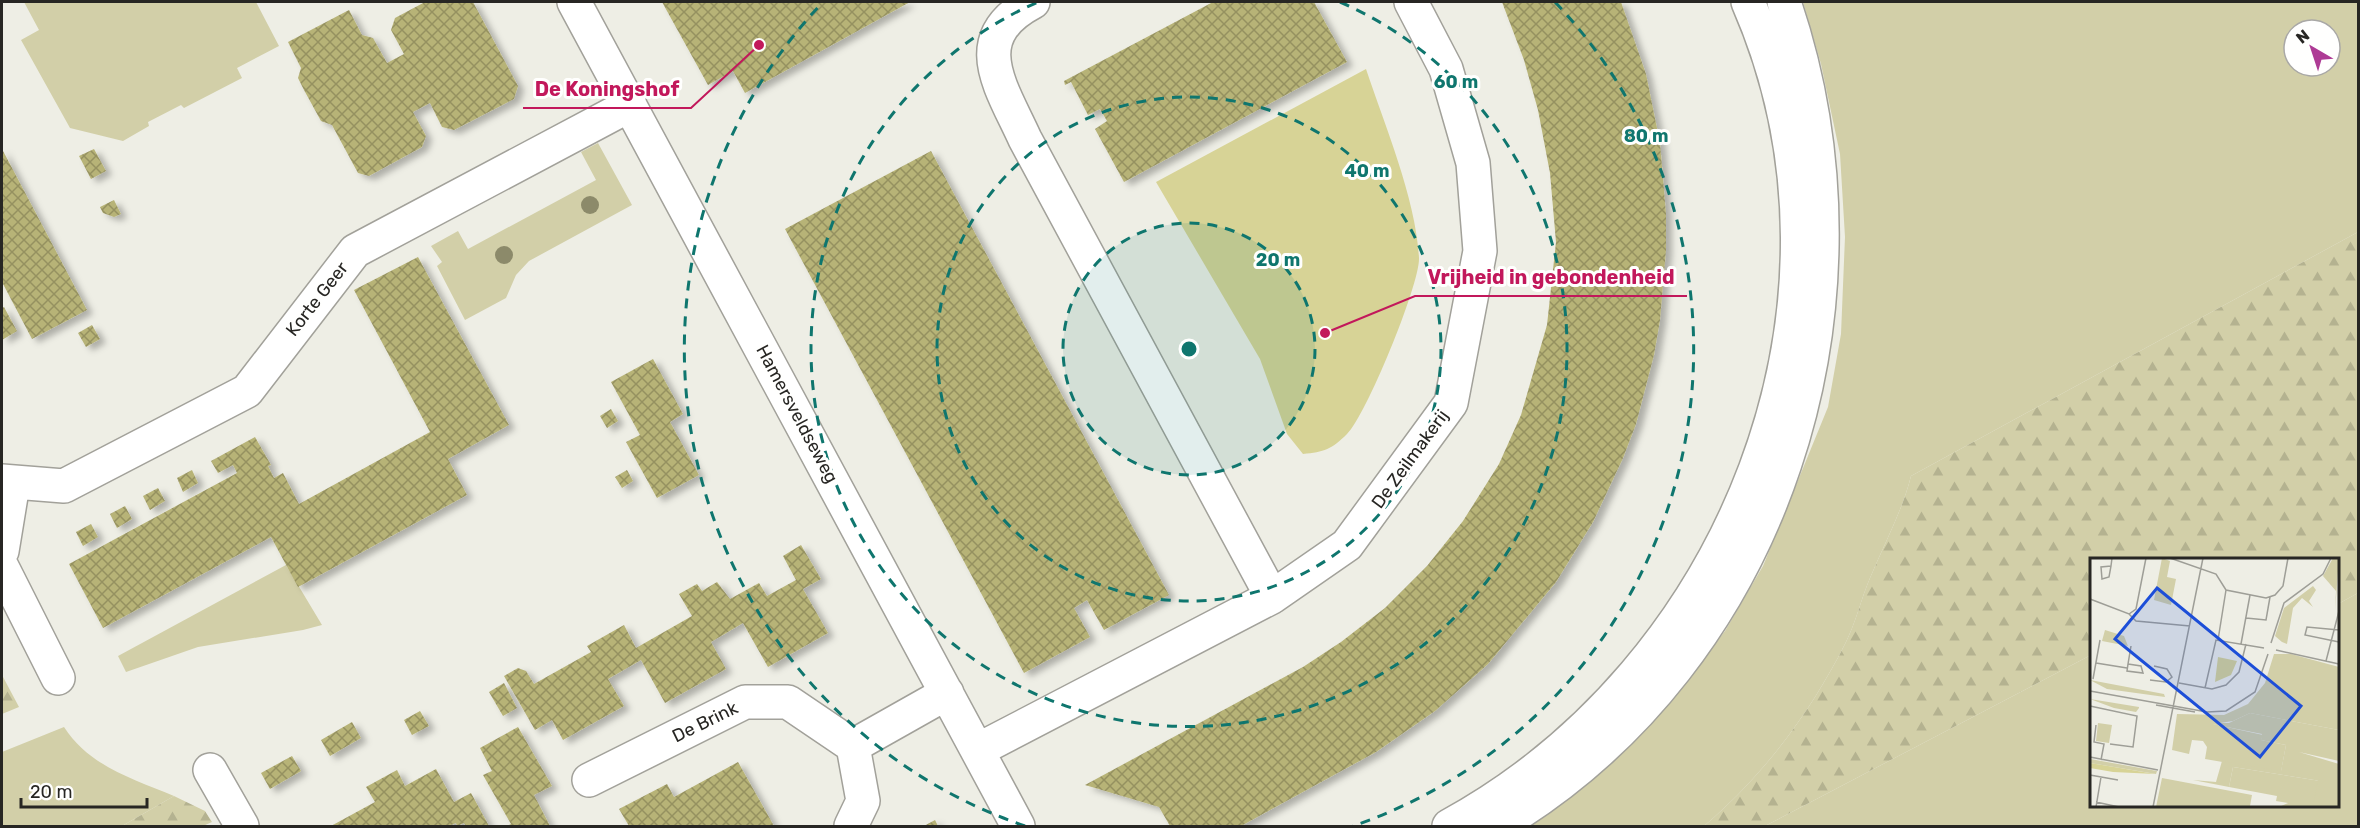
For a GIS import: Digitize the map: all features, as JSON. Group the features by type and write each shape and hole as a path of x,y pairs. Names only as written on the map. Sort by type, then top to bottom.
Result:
{"street":[{"name":"Hamersveldseweg","path":"574,2 1018,826"},
{"name":"De Zeilmakerij","path":"978,750 1272,597 1347,545 1451,403 1470,317 1480,251 1473,163 1446,69 1411,2"},
{"path":"1449,826 1496,799 1546,761 1605,709 1630,681 1663,641 1701,586 1732,529 1748,490 1777,399 1791,332 1797,258 1794,182 1788,139 1770,62 1748,2"},
{"path":"1498,826 1532,805 1583,766 1632,718 1667,678 1708,622 1737,574 1764,521 1785,462 1802,409 1813,357 1819,311 1824,219 1815,126 1801,58 1784,2"},
{"path":"1019,5 996,35 994,71 1025,140 1272,597"},
{"name":"Korte Geer","path":"2,551 7,482 64,486 247,391 355,251 630,105"},
{"path":"2,567 58,678"},
{"path":"851,826 863,801 853,746 948,693"},
{"name":"De Brink","path":"589,780 745,702 788,702 853,746"},
{"path":"210,770 242,826"}],"green space":[{"path":"24,2 256,2 279,46 237,68 242,78 184,108 181,105 148,122 149,126 123,141 70,128 21,40 39,30"},
{"path":"1803,2 2358,2 2358,232 1911,476 1903,502 1870,578 1850,634 1832,668 1784,742 1726,807 1704,826 1528,826 1591,781 1665,706 1725,631 1763,566 1828,407 1841,334 1845,237 1840,154 1821,64"},
{"path":"598,143 632,205 529,261 516,275 506,298 465,320 437,266 442,262 431,246 458,231 468,249 596,180 581,152"},
{"path":"2358,232 2358,593 2339,603 2339,558 2090,558 2090,656 1765,826 1704,826 1746,786 1784,742 1832,668 1850,634 1870,578 1903,502 1911,476"},
{"path":"286,565 322,625 198,647 126,672 118,656"},
{"path":"2358,593 2358,826 1765,826 2090,656 2090,807 2339,807 2339,603"},
{"path":"2,675 19,707 2,714"},
{"path":"64,727 86,752 113,770 174,796 122,826 2,826 2,752"},
{"path":"174,796 205,811 212,822 203,826 122,826"}],"shaded area":[{"path":"1366,69 1406,187 1417,235 1419,258 1417,272 1402,320 1356,422 1337,443 1322,451 1303,454 1287,434 1260,359 1156,182"}],"building":[{"path":"425,2 473,2 518,86 514,99 454,130 442,127 430,103 413,112 426,136 422,147 369,176 358,173 332,125 321,121 304,90 298,78 301,68 288,42 349,10 362,35 373,38 387,63 404,54 391,30 395,18"},
{"path":"662,2 910,2 745,93 733,71 708,85"},
{"path":"1213,2 1314,2 1347,62 1124,182 1095,129 1107,121 1100,109 1088,115 1071,82 1065,85 1064,81"},
{"path":"1502,2 1621,2 1646,74 1660,143 1666,214 1666,250 1660,320 1654,355 1636,424 1623,458 1593,522 1556,582 1488,664 1435,711 1376,752 1241,826 1170,826 1159,807 1085,785 1303,667 1341,642 1385,608 1427,566 1463,521 1499,464 1521,415 1547,325 1556,242 1550,173 1538,110 1524,60"},
{"path":"2,149 87,310 32,339 2,282"},
{"path":"94,149 106,171 91,179 79,156"},
{"path":"931,151 1169,595 1104,630 1087,600 1074,608 1090,637 1024,673 785,229"},
{"path":"114,200 121,214 114,217 103,213 100,207"},
{"path":"418,257 509,425 448,459 467,495 298,587 271,537 103,628 69,564 237,473 233,465 218,473 211,461 255,437 271,465 268,466 274,478 283,473 299,504 430,432 354,290"},
{"path":"4,307 17,331 2,340 2,308"},
{"path":"92,325 100,339 86,347 78,333"},
{"path":"653,359 683,414 670,422 699,475 657,498 626,442 640,435 611,382"},
{"path":"611,409 618,421 607,428 600,416"},
{"path":"192,470 198,483 183,492 177,478"},
{"path":"627,470 633,481 622,488 615,477"},
{"path":"158,488 165,501 150,510 143,496"},
{"path":"125,506 132,519 117,528 110,514"},
{"path":"91,524 98,537 83,546 76,532"},
{"path":"801,545 821,579 803,589 828,633 768,667 743,623 711,642 726,669 665,703 641,660 608,679 624,706 563,740 552,720 535,730 504,676 518,668 526,671 534,684 591,652 587,646 624,625 636,648 692,616 679,594 697,584 702,591 717,582 730,599 759,583 767,596 796,580 783,556"},
{"path":"504,683 517,708 503,716 489,692"},
{"path":"420,711 429,726 412,735 404,720"},
{"path":"352,722 361,738 330,756 321,740"},
{"path":"518,727 552,786 534,795 550,826 507,826 511,824 483,775 492,771 480,748"},
{"path":"292,756 301,771 270,789 261,773"},
{"path":"738,762 774,826 629,826 619,809 667,784 674,797"},
{"path":"436,769 454,802 471,793 489,826 466,826 464,823 457,826 456,823 449,826 331,826 375,802 366,787 397,770 405,786"},
{"path":"935,820 938,826 924,826"}],"place":[{"name":"De Koningshof","path":"759,45"},
{"name":"Vrijheid in gebondenheid","path":"1325,333"}]}
